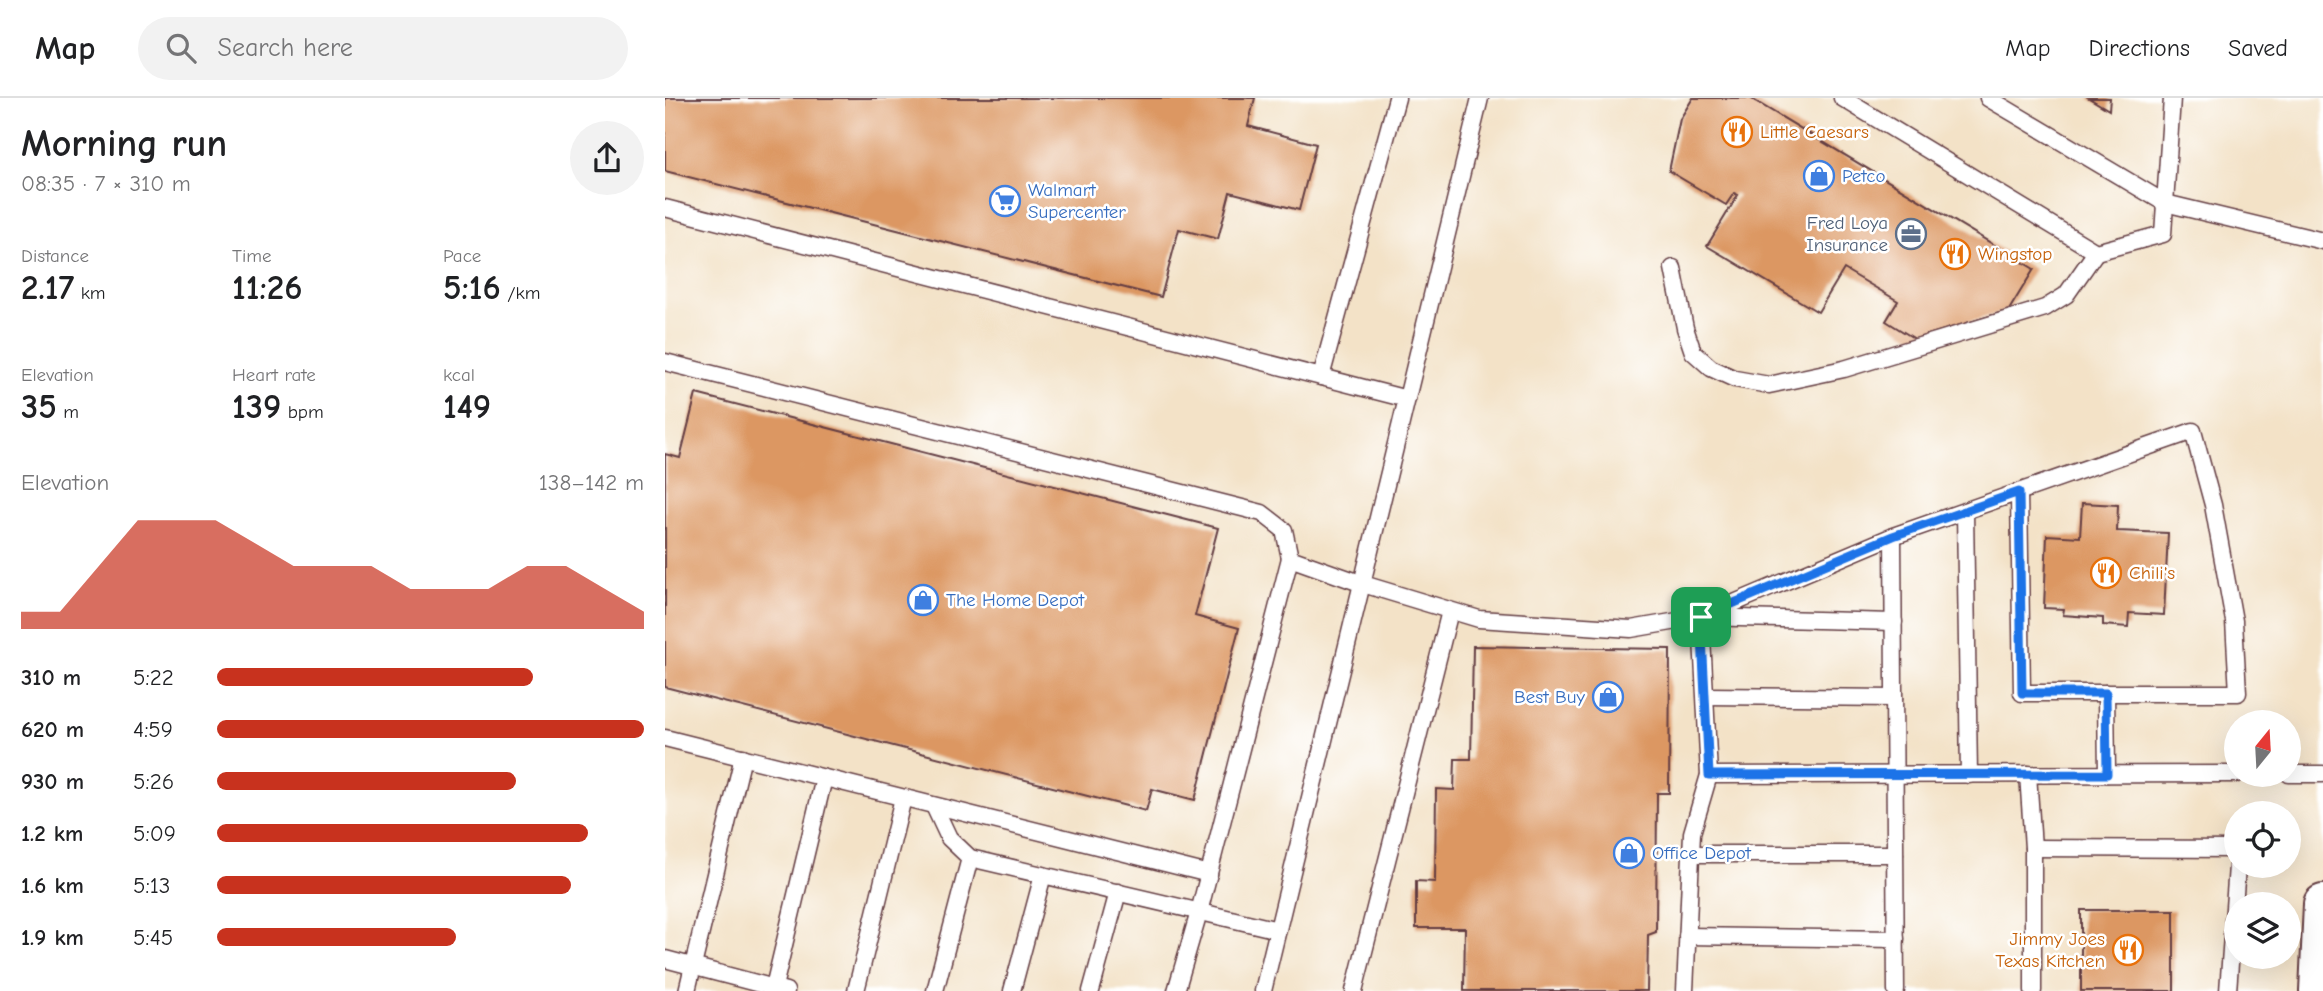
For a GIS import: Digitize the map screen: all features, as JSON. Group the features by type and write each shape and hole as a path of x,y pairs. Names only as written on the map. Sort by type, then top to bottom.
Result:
{"main road":[{"path":"2319,991 2323,904"}],"lane":[{"path":"1321,377 1397,98"},
{"path":"1263,991 1480,98"},
{"path":"1842,98 2096,252"},
{"path":"1989,98 2165,203 2323,240"},
{"path":"1673,268 1685,328 1693,352 1711,368 1735,379 1769,385 1844,369 2045,308 2066,295 2096,252 2163,234 2172,98"},
{"path":"665,208 1407,399"},
{"path":"665,362 1262,513 1284,530 1290,558 1199,912 1176,991"},
{"path":"1701,617 1893,536 2193,430 2213,505 2234,621 2238,693 2022,693 2019,492"},
{"path":"1965,511 1969,775"},
{"path":"1893,536 1896,991"},
{"path":"1290,558 1363,584 1479,619 1631,629 1701,617 1894,622"},
{"path":"1354,991 1450,611"},
{"path":"1685,991 1692,833 1709,775 1701,617"},
{"path":"2106,693 2107,774"},
{"path":"1706,696 1894,698"},
{"path":"665,738 1209,874"},
{"path":"687,991 743,757"},
{"path":"2028,774 2033,848 2033,991"},
{"path":"1709,775 2224,774"},
{"path":"2301,774 2323,774"},
{"path":"665,959 777,990 824,778"},
{"path":"856,991 903,798"},
{"path":"934,806 949,838 970,858 1278,930"},
{"path":"2033,848 2224,849"},
{"path":"1691,854 1895,854"},
{"path":"935,991 970,858"},
{"path":"1012,991 1043,875"},
{"path":"2228,991 2236,878"},
{"path":"1091,991 1118,892"},
{"path":"1687,936 1896,939"}],"building":[{"name":"Walmart Supercenter","path":"665,98 1255,98 1248,126 1316,144 1299,210 1230,192 1218,239 1179,229 1161,297 665,171"},
{"path":"1693,98 1750,98 2034,269 2009,310 1915,339 1886,321 1898,301 1844,269 1818,312 1707,246 1738,195 1734,193 1726,205 1669,171 1680,119"},
{"path":"2089,98 2110,98 2109,110"},
{"path":"696,394 1218,528 1195,616 1239,628 1195,800 1152,789 1146,811 665,687 665,454 680,458"},
{"name":"Chili's","path":"2082,503 2118,505 2117,531 2168,533 2164,615 2129,613 2128,627 2103,625 2103,618 2063,615 2064,609 2044,608 2047,535 2080,537"},
{"path":"1473,646 1670,649 1669,793 1657,793 1656,932 1648,935 1647,991 1464,991 1465,928 1416,928 1416,881 1435,882 1436,789 1454,790 1455,759 1471,759"},
{"name":"Jimmy Joes Texas Kitchen","path":"2081,910 2174,910 2174,991 2081,991"}],"place":[{"name":"Little Caesars","path":"1737,132"},
{"name":"Petco","path":"1819,176"},
{"name":"Walmart Supercenter","path":"1005,201"},
{"name":"Fred Loya Insurance","path":"1911,234"},
{"name":"Wingstop","path":"1955,254"},
{"name":"Chili's","path":"2106,573"},
{"name":"The Home Depot","path":"923,600"},
{"name":"Best Buy","path":"1608,697"},
{"name":"Office Depot","path":"1629,853"},
{"name":"Jimmy Joes Texas Kitchen","path":"2128,950"}],"route":[{"path":"2019,492 2022,693 2106,693 2107,774 1709,775 1701,617 1893,536 2019,492"}]}
